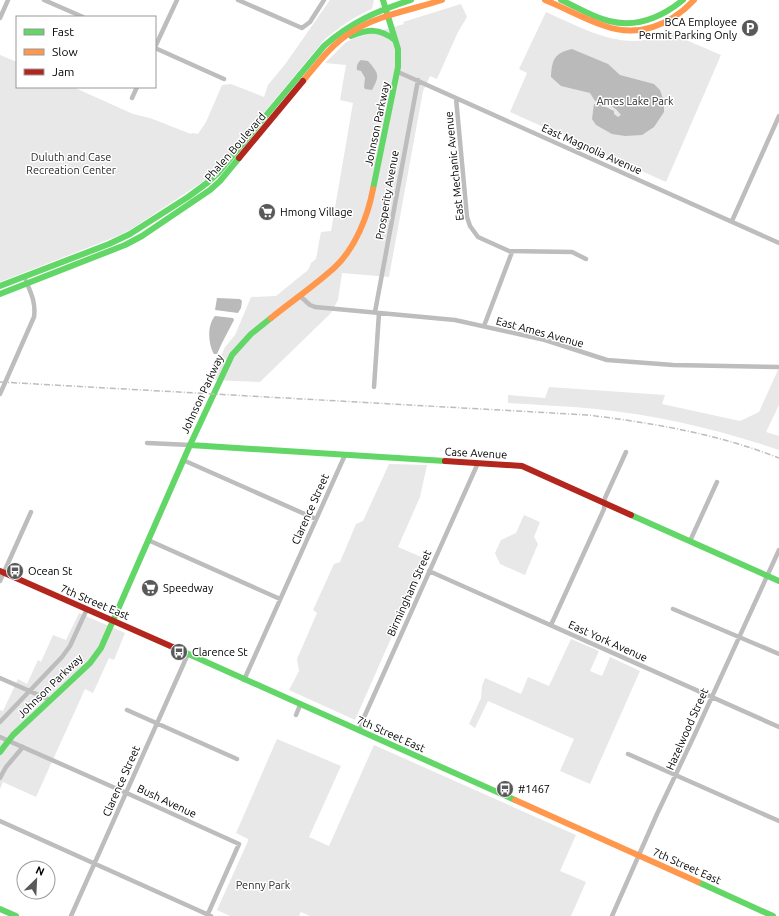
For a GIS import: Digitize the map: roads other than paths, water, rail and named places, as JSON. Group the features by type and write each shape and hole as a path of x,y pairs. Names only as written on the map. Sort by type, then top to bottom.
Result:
{"street":[{"path":"0,18 8,0"},
{"path":"44,0 81,16"},
{"path":"156,46 177,0"},
{"path":"238,0 300,28 307,24 324,0"},
{"name":"Johnson Parkway","path":"0,752 50,700 96,656 183,460 232,355 250,334 335,267 349,249 361,228 371,200 398,72 398,49 383,0"},
{"name":"Phalen Boulevard","path":"0,294 26,280 130,234 207,183 218,173 324,46 337,34 351,23 386,8 411,0"},
{"name":"Phalen Boulevard","path":"0,286 26,280 125,245 142,236 210,190 220,181 327,54 339,42 355,30 388,17 442,0"},
{"path":"544,0 606,27 623,30 644,30 661,26 680,16 694,0"},
{"path":"561,0 609,21 625,24 658,17 683,0"},
{"path":"327,54 350,37 372,30 384,32 395,40"},
{"path":"156,48 224,79"},
{"name":"East Magnolia Avenue","path":"398,72 779,243"},
{"name":"Prosperity Avenue","path":"374,387 377,312 418,80"},
{"path":"132,98 137,88"},
{"name":"East Mechanic Avenue","path":"456,98 467,217 472,231 481,239 512,252 572,252 586,259"},
{"path":"732,221 779,116"},
{"path":"484,326 512,252"},
{"path":"0,394 34,317 35,308 26,280"},
{"name":"East Ames Avenue","path":"300,296 313,306 455,320 484,326 545,340 607,360 673,364 779,367"},
{"name":"Case Avenue","path":"147,443 522,466 779,581"},
{"path":"551,625 626,452"},
{"name":"Clarence Street","path":"244,680 344,455"},
{"path":"183,460 316,519"},
{"name":"Birmingham Street","path":"360,731 361,724 478,463"},
{"path":"690,541 716,482"},
{"path":"0,581 2,572 31,512"},
{"path":"148,540 280,599"},
{"name":"Hazelwood Street","path":"612,916 779,550"},
{"name":"East York Avenue","path":"429,571 779,727"},
{"name":"7th Street East","path":"2,572 113,620 773,916"},
{"name":"Johnson Parkway","path":"0,722 70,646 87,609"},
{"path":"673,609 740,636 779,654"},
{"name":"Clarence Street","path":"71,916 188,654"},
{"path":"0,678 50,700"},
{"path":"296,715 300,705"},
{"path":"127,710 237,759"},
{"name":"Bush Avenue","path":"0,737 126,792 239,844 209,915"},
{"path":"0,778 6,767 23,747"},
{"path":"628,754 779,821"},
{"path":"0,821 209,915"},
{"path":"0,909 16,916"}],"railway":[{"path":"0,382 588,415 685,430 733,442 779,458"}],"place":[{"name":"BCA Employee Permit Parking Only","path":"750,28"},
{"name":"Hmong Village","path":"267,212"},
{"name":"Ocean St","path":"15,571"},
{"name":"Speedway","path":"150,588"},
{"name":"Clarence St","path":"179,652"},
{"name":"#1467","path":"505,789"}],"park label":[{"name":"Ames Lake Park","path":"635,101"},
{"name":"Duluth and Case Recreation Center","path":"71,163"},
{"name":"Penny Park","path":"263,885"}]}
